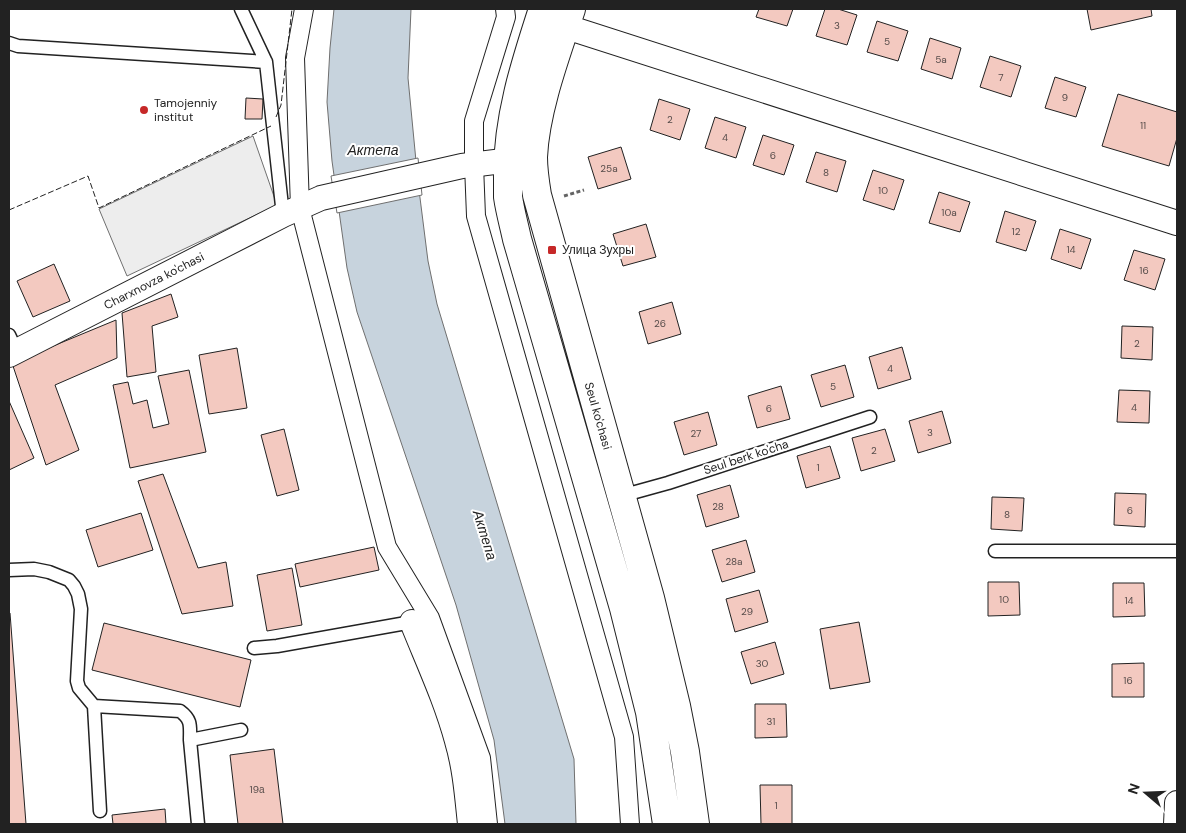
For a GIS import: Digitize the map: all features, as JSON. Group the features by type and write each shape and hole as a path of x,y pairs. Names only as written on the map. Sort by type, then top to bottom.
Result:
{"main road":[{"name":"Seul ko'chasi","path":"554,16 537,128 520,159 508,195 517,239 624,608 650,712 667,824"},
{"name":"Seul ko'chasi","path":"520,159 534,179 543,219 650,598 676,706 695,824"}],"street":[{"path":"304,9 295,58 301,207 387,547 430,618 478,748 481,758 488,824"},
{"path":"505,9 506,17 474,121 468,166 476,216 624,737 630,824"},
{"path":"554,16 1177,223"},
{"name":"Charxnovza ko'chasi","path":"11,347 301,207 468,166 520,159"},
{"path":"412,622 444,703 457,742 465,781 470,824"},
{"path":"1176,824 1177,803"}],"lane":[{"path":"241,9 266,62 301,207"},
{"path":"9,43 38,48 266,62"},
{"name":"Seul berk ko'cha","path":"621,496 668,483 870,416"},
{"path":"995,551 1177,551"},
{"path":"9,570 34,569 49,572 68,580 78,594 82,609 76,681 79,688 94,706 100,811"},
{"path":"254,648 277,646 412,622"},
{"path":"94,706 180,711 186,715 190,722 198,824"},
{"path":"190,740 241,730"}],"path":[{"path":"561,197 584,190"}],"shaded area":[{"path":"253,136 277,205 127,276 99,209"}],"water":[{"name":"Актепа","path":"334,9 411,9 408,78 428,261 437,304 574,759 576,824 505,824 494,740 456,605 357,312 347,268 332,161 327,102"}],"pier":[{"path":"418,158 422,195 337,213 331,176"}],"building":[{"path":"759,9 793,9 787,26 756,17"},
{"path":"825,9 838,9 857,15 847,45 816,36"},
{"path":"1087,9 1151,9 1152,16 1091,30"},
{"path":"877,21 908,31 898,61 867,52"},
{"path":"930,38 961,48 952,79 921,69"},
{"path":"990,56 1021,66 1011,97 980,87"},
{"path":"1055,77 1086,87 1076,117 1045,108"},
{"path":"1118,94 1177,112 1177,138 1169,166 1102,146"},
{"path":"246,98 263,99 262,119 245,119"},
{"path":"659,99 690,109 680,140 650,130"},
{"path":"715,117 746,127 736,158 705,148"},
{"path":"763,135 794,145 784,175 753,165"},
{"path":"621,147 631,179 598,189 588,157"},
{"path":"816,152 846,161 837,192 806,182"},
{"path":"873,170 904,180 894,210 863,200"},
{"path":"939,192 970,202 960,232 929,223"},
{"path":"1005,211 1036,221 1026,251 996,242"},
{"path":"646,224 656,257 623,266 613,234"},
{"path":"1060,229 1091,239 1081,269 1051,259"},
{"path":"1134,250 1165,259 1155,290 1124,280"},
{"path":"54,264 70,301 33,317 17,281"},
{"path":"171,294 178,317 152,326 156,372 127,377 122,313"},
{"path":"672,302 681,334 648,344 639,312"},
{"path":"116,320 117,358 55,385 79,450 46,465 12,363"},
{"path":"1122,326 1153,327 1152,360 1121,358"},
{"path":"902,347 911,379 878,389 869,357"},
{"path":"237,348 247,408 209,414 199,355"},
{"path":"845,365 854,397 821,407 811,375"},
{"path":"189,370 206,452 130,468 113,385 128,382 133,404 147,400 153,428 169,424 158,376"},
{"path":"781,386 790,419 757,428 748,396"},
{"path":"1119,390 1150,391 1149,423 1117,422"},
{"path":"9,401 34,458 9,470"},
{"path":"942,411 951,443 918,453 909,421"},
{"path":"708,412 717,445 684,455 674,422"},
{"path":"284,429 299,490 277,496 261,435"},
{"path":"885,429 895,461 861,471 852,438"},
{"path":"830,446 840,478 806,488 797,456"},
{"path":"163,474 198,568 226,562 233,606 182,614 138,481"},
{"path":"730,485 739,517 706,527 697,495"},
{"path":"1115,493 1146,494 1145,527 1114,525"},
{"path":"992,497 1024,498 1022,531 991,529"},
{"path":"141,513 153,550 98,567 86,530"},
{"path":"746,540 755,572 722,582 712,550"},
{"path":"374,547 379,570 300,587 295,564"},
{"path":"292,568 302,625 267,631 257,575"},
{"path":"988,582 1019,582 1020,615 988,616"},
{"path":"1113,583 1144,583 1145,616 1113,617"},
{"path":"759,590 768,622 735,632 726,599"},
{"path":"10,613 26,824 9,824"},
{"path":"859,622 870,682 830,689 820,629"},
{"path":"104,623 251,660 240,707 92,670"},
{"path":"775,642 784,674 751,684 741,652"},
{"path":"1144,663 1144,697 1112,697 1112,664"},
{"path":"755,704 786,704 787,737 755,738"},
{"path":"274,749 283,824 238,824 230,755"},
{"path":"760,785 792,785 792,824 761,824"},
{"path":"165,809 166,824 113,824 112,815"}],"fence":[{"path":"276,117 281,105 292,9"},
{"path":"9,210 88,176 99,208 271,126"}],"place":[{"name":"Tamojenniy institut","path":"144,110"},
{"name":"Улица Зухры","path":"552,250"}]}
